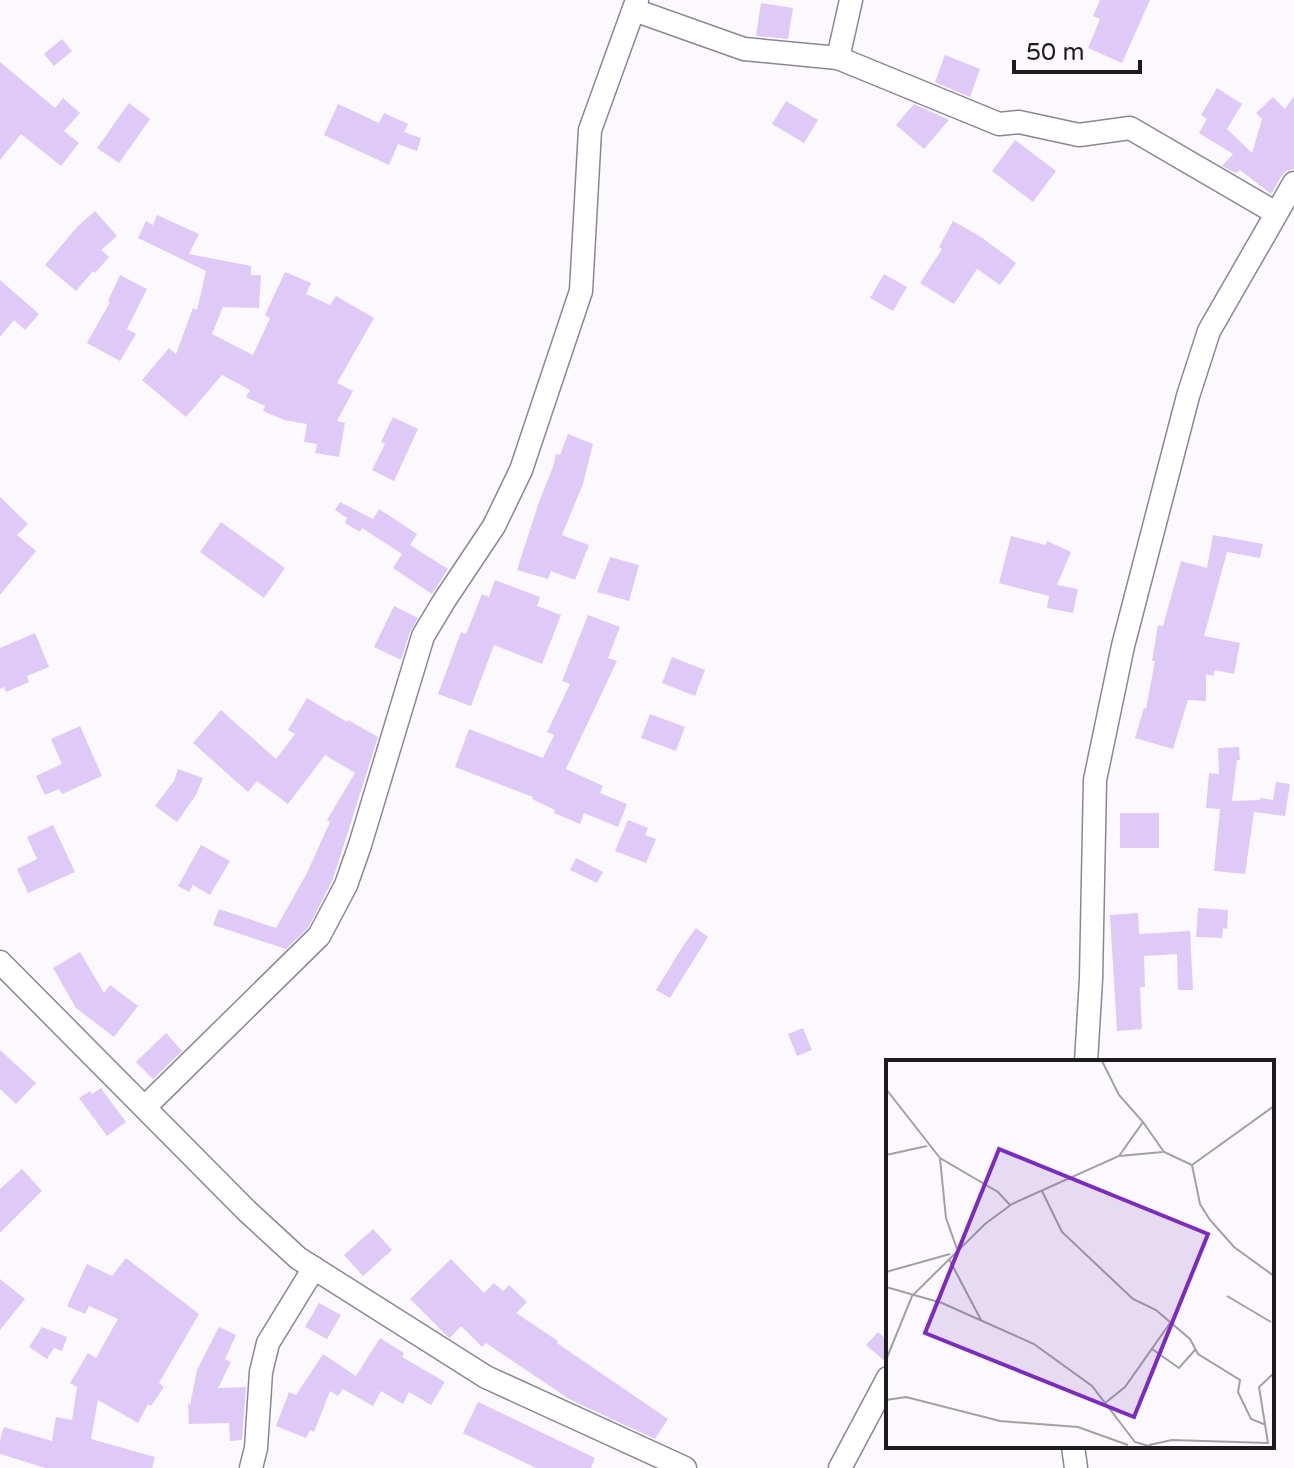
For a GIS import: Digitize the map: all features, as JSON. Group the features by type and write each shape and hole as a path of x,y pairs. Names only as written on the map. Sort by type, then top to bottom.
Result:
{"street":[{"path":"838,58 851,0"},
{"path":"145,1107 319,936 346,885 423,636 494,526 521,470 581,291 590,130 635,5 744,49 838,58 999,124 1019,122 1079,135 1130,128 1276,213"},
{"path":"1086,1060 1095,780 1123,646 1188,396 1209,331 1294,183"},
{"path":"0,962 247,1211 298,1258 486,1377 685,1468"},
{"path":"251,1468 256,1448 261,1372 268,1343 314,1268"},
{"path":"840,1468 886,1382"},
{"path":"1073,1448 1076,1468"}],"building":[{"path":"1100,0 1150,0 1122,63 1088,48 1100,19 1093,16"},
{"path":"761,3 793,8 788,39 756,36"},
{"path":"62,39 72,51 54,66 44,54"},
{"path":"945,55 980,69 970,97 935,82"},
{"path":"0,62 55,108 63,98 80,113 64,131 79,143 61,166 21,134 0,160"},
{"path":"1217,88 1242,104 1227,129 1252,153 1262,119 1256,113 1273,97 1285,109 1294,96 1294,169 1282,175 1271,194 1240,170 1236,173 1222,166 1233,154 1199,133 1207,119 1201,115"},
{"path":"786,101 818,120 804,143 772,124"},
{"path":"129,103 150,119 119,163 97,148"},
{"path":"338,104 379,123 384,113 408,124 404,132 421,138 417,151 398,144 389,165 324,135"},
{"path":"914,104 949,120 924,149 896,125"},
{"path":"1015,140 1056,171 1033,202 992,171"},
{"path":"95,211 117,236 101,250 109,257 76,291 45,265"},
{"path":"157,215 199,234 189,254 251,266 251,275 261,275 259,308 223,307 212,334 253,355 270,318 265,315 285,272 311,283 306,294 330,305 336,296 374,318 337,383 353,391 337,421 345,423 339,457 315,453 317,444 304,442 307,424 284,420 263,411 265,406 246,397 250,390 222,375 186,417 142,380 169,348 176,354 193,308 197,310 206,271 138,238 146,221 153,225"},
{"path":"953,221 1016,263 1000,285 977,269 954,304 920,283 942,249 939,247"},
{"path":"884,274 907,287 893,311 870,298"},
{"path":"120,275 147,289 127,329 136,334 120,361 87,343 110,302"},
{"path":"0,280 39,314 25,330 14,320 0,337"},
{"path":"393,417 418,429 394,481 372,470 385,444 381,442"},
{"path":"568,434 593,444 583,484 562,535 589,545 575,580 551,571 548,579 517,570 556,454 560,455"},
{"path":"0,497 28,524 17,535 36,551 0,595"},
{"path":"340,502 373,519 379,509 417,534 410,545 448,569 432,594 393,568 402,554 362,528 360,532 345,523 347,518 335,510"},
{"path":"221,522 285,568 264,598 200,552"},
{"path":"1213,535 1263,544 1260,558 1227,552 1204,636 1240,643 1234,674 1215,670 1213,676 1206,674 1206,701 1188,700 1173,749 1135,738 1146,709 1158,625 1163,626 1181,561 1207,568"},
{"path":"1011,536 1046,545 1047,541 1071,552 1057,585 1078,589 1073,613 1047,608 1049,596 999,583"},
{"path":"610,557 639,565 629,601 597,592"},
{"path":"495,580 540,597 537,606 561,615 542,664 494,645 471,706 438,694 461,632 466,634 482,594 489,597"},
{"path":"394,606 418,618 401,660 374,647"},
{"path":"588,615 620,627 608,658 617,661 566,769 603,786 600,793 627,804 618,827 584,813 580,824 554,813 555,810 533,797 455,767 469,729 543,758 554,735 547,732 570,684 562,681"},
{"path":"35,633 49,667 27,676 29,682 6,692 4,687 0,689 0,648"},
{"path":"672,657 705,670 695,696 662,683"},
{"path":"307,698 378,737 333,879 308,928 286,949 213,925 219,909 276,928 307,873 330,822 327,820 355,773 325,755 288,804 257,781 248,792 193,743 221,710 276,759 295,734 288,730"},
{"path":"650,714 685,727 676,751 641,738"},
{"path":"80,726 102,776 62,794 59,789 45,795 36,776 62,764 51,739"},
{"path":"1239,747 1240,760 1237,760 1232,801 1273,800 1276,782 1290,784 1285,816 1254,812 1245,874 1214,871 1220,809 1206,808 1209,773 1219,774 1218,748"},
{"path":"178,769 203,778 196,795 177,822 155,806 174,781"},
{"path":"1120,813 1159,813 1159,848 1120,848"},
{"path":"628,820 648,828 645,835 656,839 646,863 615,851"},
{"path":"53,825 75,872 28,893 17,869 37,859 27,837"},
{"path":"201,845 230,861 210,895 193,885 189,892 178,886"},
{"path":"576,858 603,872 597,883 570,870"},
{"path":"1198,908 1228,910 1227,929 1223,928 1222,938 1196,937"},
{"path":"1138,913 1139,934 1190,931 1193,990 1178,990 1177,954 1144,956 1145,987 1140,987 1142,1029 1117,1031 1110,915"},
{"path":"696,928 708,937 670,998 656,990"},
{"path":"80,952 104,993 110,985 138,1006 114,1037 76,1008 53,968"},
{"path":"803,1028 812,1050 797,1056 788,1034"},
{"path":"166,1033 182,1051 153,1079 136,1062"},
{"path":"0,1050 36,1083 16,1104 0,1089"},
{"path":"101,1088 126,1122 107,1136 79,1098"},
{"path":"22,1169 42,1191 0,1233 0,1189"},
{"path":"373,1229 392,1250 363,1276 344,1255"},
{"path":"126,1258 199,1314 159,1383 164,1387 151,1406 148,1404 138,1423 98,1400 91,1439 155,1457 152,1468 45,1468 0,1454 4,1427 52,1441 56,1417 72,1420 77,1387 70,1383 88,1353 96,1358 118,1319 89,1306 85,1314 67,1306 87,1264 112,1276"},
{"path":"451,1259 484,1293 494,1283 503,1291 509,1285 527,1302 516,1313 668,1419 655,1439 569,1399 486,1343 482,1347 461,1326 450,1338 447,1336 410,1299"},
{"path":"0,1279 25,1299 0,1330"},
{"path":"319,1303 341,1315 327,1339 305,1327"},
{"path":"42,1327 67,1337 62,1351 54,1348 47,1359 29,1347"},
{"path":"219,1327 236,1335 225,1359 231,1362 218,1388 246,1387 242,1440 230,1441 229,1423 189,1424 188,1403 190,1405 197,1370"},
{"path":"878,1332 886,1339 886,1362 866,1345"},
{"path":"380,1338 404,1353 402,1357 445,1382 431,1405 409,1392 403,1404 381,1391 373,1406 343,1389 338,1396 330,1391 314,1432 310,1430 306,1438 276,1426 289,1392 296,1395 323,1354 356,1376"},
{"path":"478,1402 595,1458 591,1468 536,1468 463,1433"}]}
